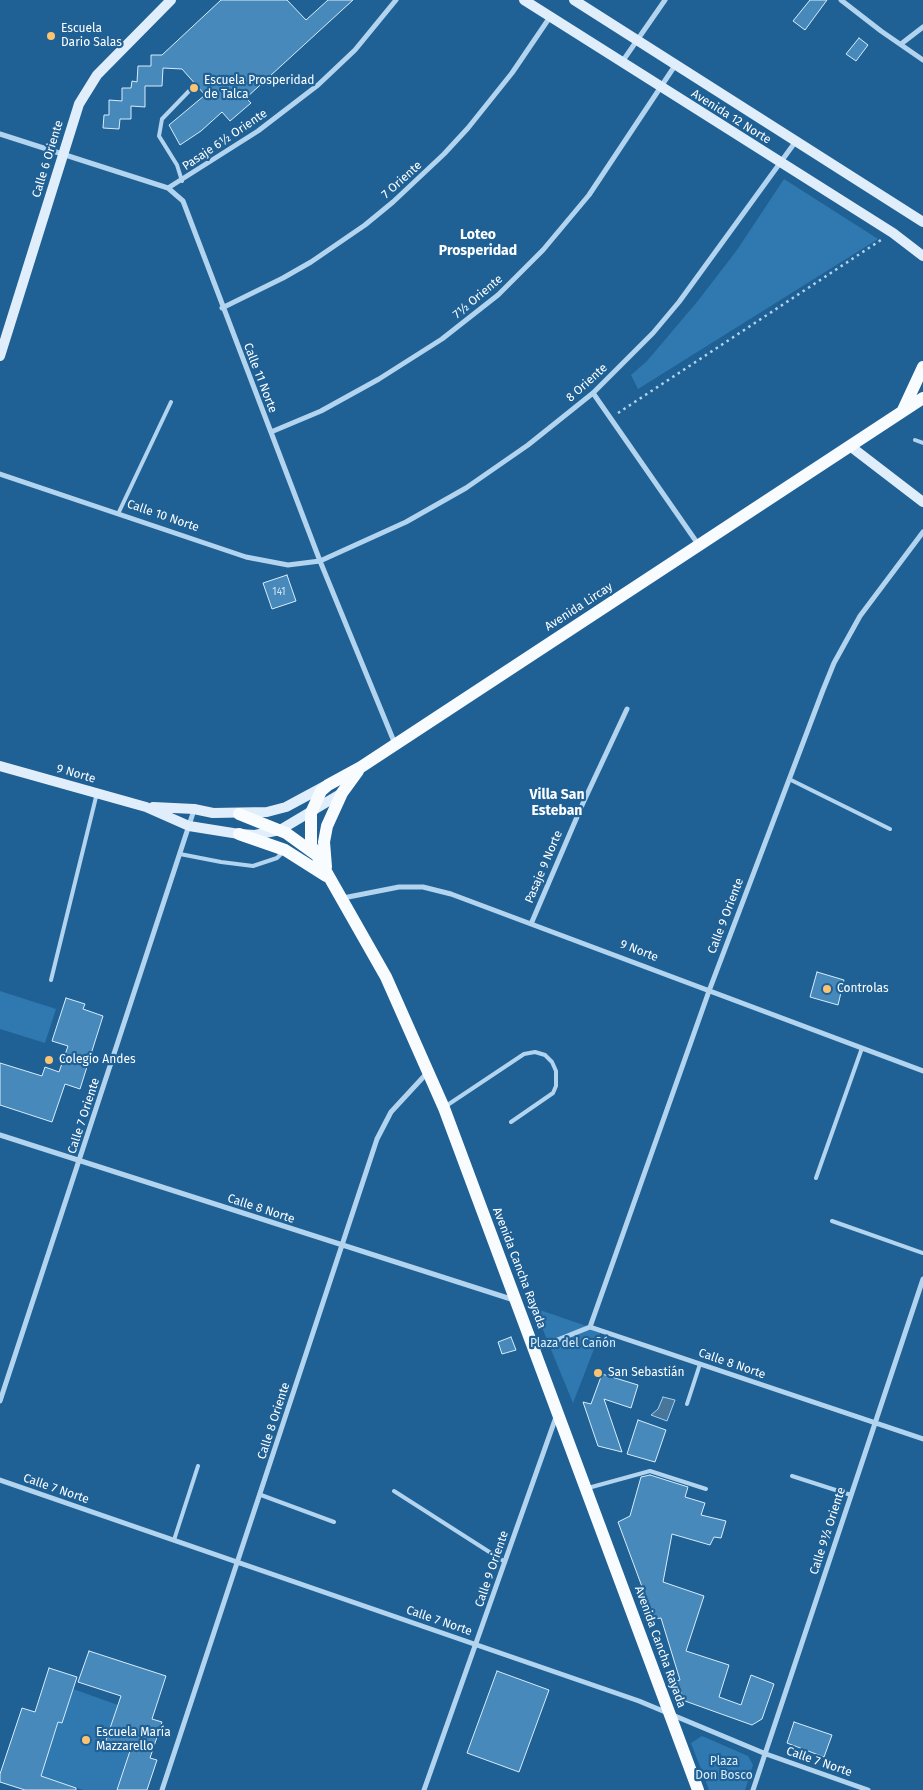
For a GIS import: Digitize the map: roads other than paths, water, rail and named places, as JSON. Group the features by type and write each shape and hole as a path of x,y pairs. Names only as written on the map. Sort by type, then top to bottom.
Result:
{"main road":[{"name":"Calle 6 Oriente","path":"0,356 6,327 79,104 97,75 171,0"},
{"name":"Avenida 12 Norte","path":"524,0 893,233 923,256"},
{"name":"Avenida 12 Norte","path":"574,0 923,222"},
{"path":"902,412 923,368"},
{"name":"Avenida Lircay","path":"240,814 267,812 286,807 361,767 923,398"},
{"path":"850,446 923,502"},
{"name":"9 Norte","path":"0,766 146,807 189,826 239,834"},
{"name":"Avenida Cancha Rayada","path":"330,879 326,867 324,842 332,812 342,793 361,767"},
{"name":"Avenida Cancha Rayada","path":"328,785 321,791 311,813 309,828 311,845 386,977 429,1071 535,1349 698,1790"},
{"path":"239,834 255,836 280,830 342,793"},
{"name":"9 Norte","path":"146,807 194,809 213,813 240,814"},
{"path":"240,814 280,830 317,856"},
{"path":"239,834 285,850 330,879"}],"street":[{"name":"Pasaje 6½ Oriente","path":"168,188 182,181 258,131 318,85 355,50 396,0"},
{"path":"622,63 665,0"},
{"path":"842,0 881,31 923,60"},
{"name":"7 Oriente","path":"222,308 269,286 311,262 365,225 399,196 444,154 485,108 550,16"},
{"path":"901,44 923,27"},
{"name":"7½ Oriente","path":"271,432 321,411 379,380 442,339 498,295 543,250 589,195 662,88 676,64"},
{"name":"Calle 11 Norte","path":"0,134 168,188 178,196 186,207 222,308 320,561 395,744"},
{"name":"8 Oriente","path":"320,561 406,522 466,488 528,445 593,392 635,351 679,302 796,141"},
{"path":"593,392 699,545"},
{"name":"Calle 10 Norte","path":"0,474 220,549 265,561 300,564 320,561"},
{"name":"Calle 9 Oriente","path":"590,1327 709,990 823,690 847,638 874,596 923,532"},
{"name":"Pasaje 9 Norte","path":"531,924 583,803 627,709"},
{"name":"Calle 7 Oriente","path":"0,1401 194,809"},
{"name":"9 Norte","path":"342,898 393,888 423,887 451,894 923,1071"},
{"name":"Calle 8 Oriente","path":"162,1790 383,1125 400,1101 429,1071"},
{"name":"Calle 8 Norte","path":"0,1136 517,1301"},
{"name":"Calle 9½ Oriente","path":"754,1790 923,1279"},
{"path":"535,1349 590,1327"},
{"name":"Calle 8 Norte","path":"590,1327 923,1439"},
{"name":"Calle 9 Oriente","path":"424,1790 558,1412"},
{"name":"Calle 7 Norte","path":"0,1480 639,1701 766,1754 868,1790"}],"lane":[{"path":"182,181 177,165 158,136 162,119 189,91"},
{"path":"118,514 171,402"},
{"path":"915,440 923,443"},
{"path":"789,779 890,829"},
{"path":"51,980 97,793"},
{"path":"180,854 253,866 277,858 285,850"},
{"path":"816,1178 862,1048"},
{"path":"444,1108 524,1054 535,1052 545,1055 552,1062 556,1071 556,1086 553,1092 511,1122"},
{"path":"832,1221 923,1253"},
{"path":"687,1404 700,1364"},
{"path":"174,1540 198,1466"},
{"path":"586,1488 650,1471 706,1489"},
{"path":"792,1476 851,1495"},
{"path":"394,1491 505,1562"},
{"path":"261,1495 334,1522"}],"place":[{"name":"Escuela Dario Salas","path":"51,36"},
{"name":"Escuela Prosperidad de Talca","path":"194,88"},
{"name":"Controlas","path":"827,989"},
{"name":"Colegio Andes","path":"49,1060"},
{"name":"San Sebastián","path":"598,1373"},
{"name":"Escuela María Mazzarello","path":"86,1740"}],"district":[{"name":"Loteo Prosperidad","path":"478,244"},
{"name":"Villa San Esteban","path":"557,804"}],"park label":[{"name":"Plaza del Cañón","path":"573,1344"},
{"name":"Plaza Don Bosco","path":"724,1769"}]}
